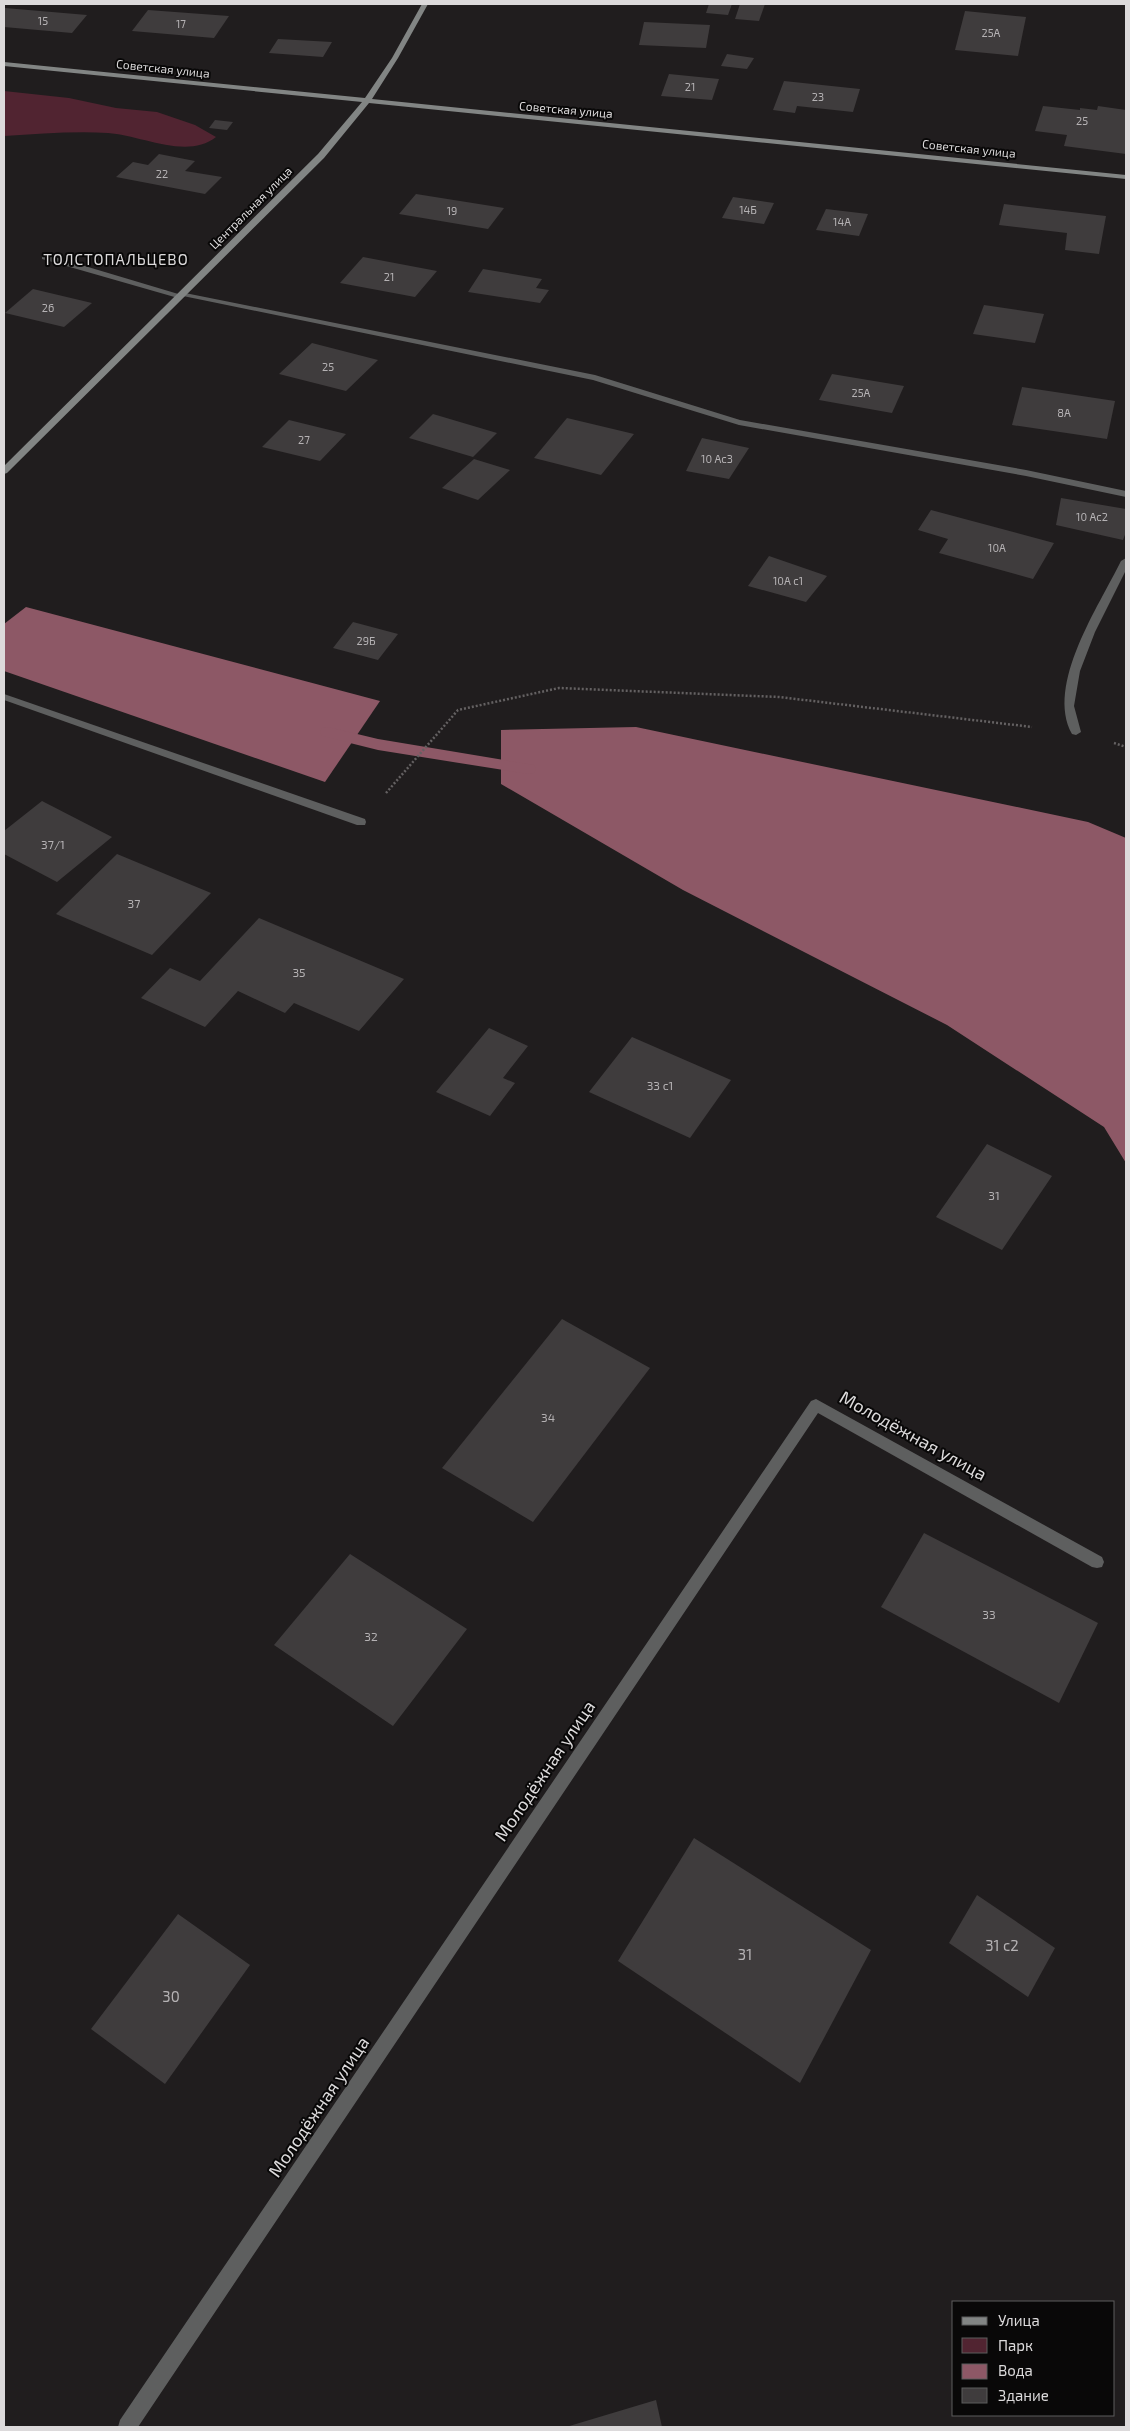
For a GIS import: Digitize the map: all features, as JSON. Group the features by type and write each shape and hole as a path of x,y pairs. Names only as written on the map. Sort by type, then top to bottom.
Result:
{"street":[{"name":"Центральная улица","path":"4,469 182,295 320,156 366,102 425,4"},
{"name":"Советская улица","path":"4,64 366,102 819,145 1126,177"},
{"path":"45,257 182,295 595,378 739,422 1026,473 1126,494"},
{"path":"1076,732 1069,707 1071,686 1078,660 1126,561"},
{"path":"4,697 361,822"},
{"name":"Молодёжная улица","path":"127,2427 816,1405 1097,1562"}],"path":[{"path":"361,822 458,710 559,688 779,697 1076,732 1126,747"}],"green space":[{"path":"4,91 69,98 116,108 157,112 195,125 216,137 204,144 178,146 95,132 4,136"}],"water":[{"path":"26,607 380,701 325,782 4,671 4,624"},
{"path":"636,727 1088,822 1126,838 1126,1163 1104,1127 947,1025 683,890 501,784 501,730"}],"building":[{"path":"709,4 732,4 728,15 706,13"},
{"path":"740,4 765,4 759,21 735,19"},
{"path":"5,8 87,15 72,33 4,27"},
{"path":"148,10 229,16 214,38 132,31"},
{"path":"965,11 1026,17 1018,56 955,50"},
{"path":"644,22 710,25 706,48 639,45"},
{"path":"278,39 332,42 323,57 269,53"},
{"path":"727,54 754,58 747,69 721,66"},
{"path":"669,74 719,79 712,100 661,96"},
{"path":"784,81 860,89 853,112 797,106 795,113 773,110"},
{"path":"1043,106 1097,110 1098,106 1126,110 1126,154 1064,146 1067,135 1035,131"},
{"path":"215,120 233,122 227,130 209,128"},
{"path":"159,154 195,161 185,171 222,177 205,194 116,177 133,162 148,165"},
{"path":"416,194 504,208 488,229 399,214"},
{"path":"733,197 774,203 764,224 722,218"},
{"path":"1004,204 1106,216 1099,254 1065,250 1067,233 999,225"},
{"path":"826,209 868,214 859,236 816,230"},
{"path":"363,257 437,271 415,297 340,283"},
{"path":"483,269 542,279 536,288 549,290 540,303 468,292"},
{"path":"33,289 92,303 64,327 5,313"},
{"path":"984,305 1044,314 1035,343 973,334"},
{"path":"312,343 378,360 346,391 279,374"},
{"path":"832,374 904,386 892,413 819,400"},
{"path":"1022,387 1115,401 1107,439 1012,425"},
{"path":"433,414 497,433 473,457 409,438"},
{"path":"567,418 634,434 601,475 534,458"},
{"path":"289,420 346,434 320,461 262,447"},
{"path":"702,438 749,448 729,479 686,471"},
{"path":"474,459 510,470 478,500 442,488"},
{"path":"1061,498 1126,509 1126,532 1123,540 1056,525"},
{"path":"931,510 1054,543 1033,579 939,553 948,539 918,530"},
{"path":"769,556 827,576 806,602 748,586"},
{"path":"353,622 398,634 378,660 333,648"},
{"path":"42,801 112,837 57,882 4,854 4,831"},
{"path":"117,854 211,893 152,955 56,914"},
{"path":"259,918 404,979 359,1031 294,1003 285,1013 238,991 205,1027 141,998 170,968 200,981"},
{"path":"489,1028 528,1046 503,1078 515,1083 490,1116 436,1092"},
{"path":"632,1037 731,1080 690,1138 589,1092"},
{"path":"987,1144 1052,1176 1002,1250 936,1217"},
{"path":"562,1319 650,1368 533,1522 442,1468"},
{"path":"924,1533 1098,1623 1059,1703 881,1607"},
{"path":"350,1554 467,1629 393,1726 274,1645"},
{"path":"694,1838 871,1950 800,2083 618,1961"},
{"path":"977,1895 1055,1948 1028,1997 949,1943"},
{"path":"178,1914 250,1965 165,2084 91,2029"},
{"path":"656,2400 662,2427 566,2427"}],"waterway":[{"path":"328,732 403,749 528,769"}],"district":[{"name":"ТОЛСТОПАЛЬЦЕВО","path":"116,260"}]}
